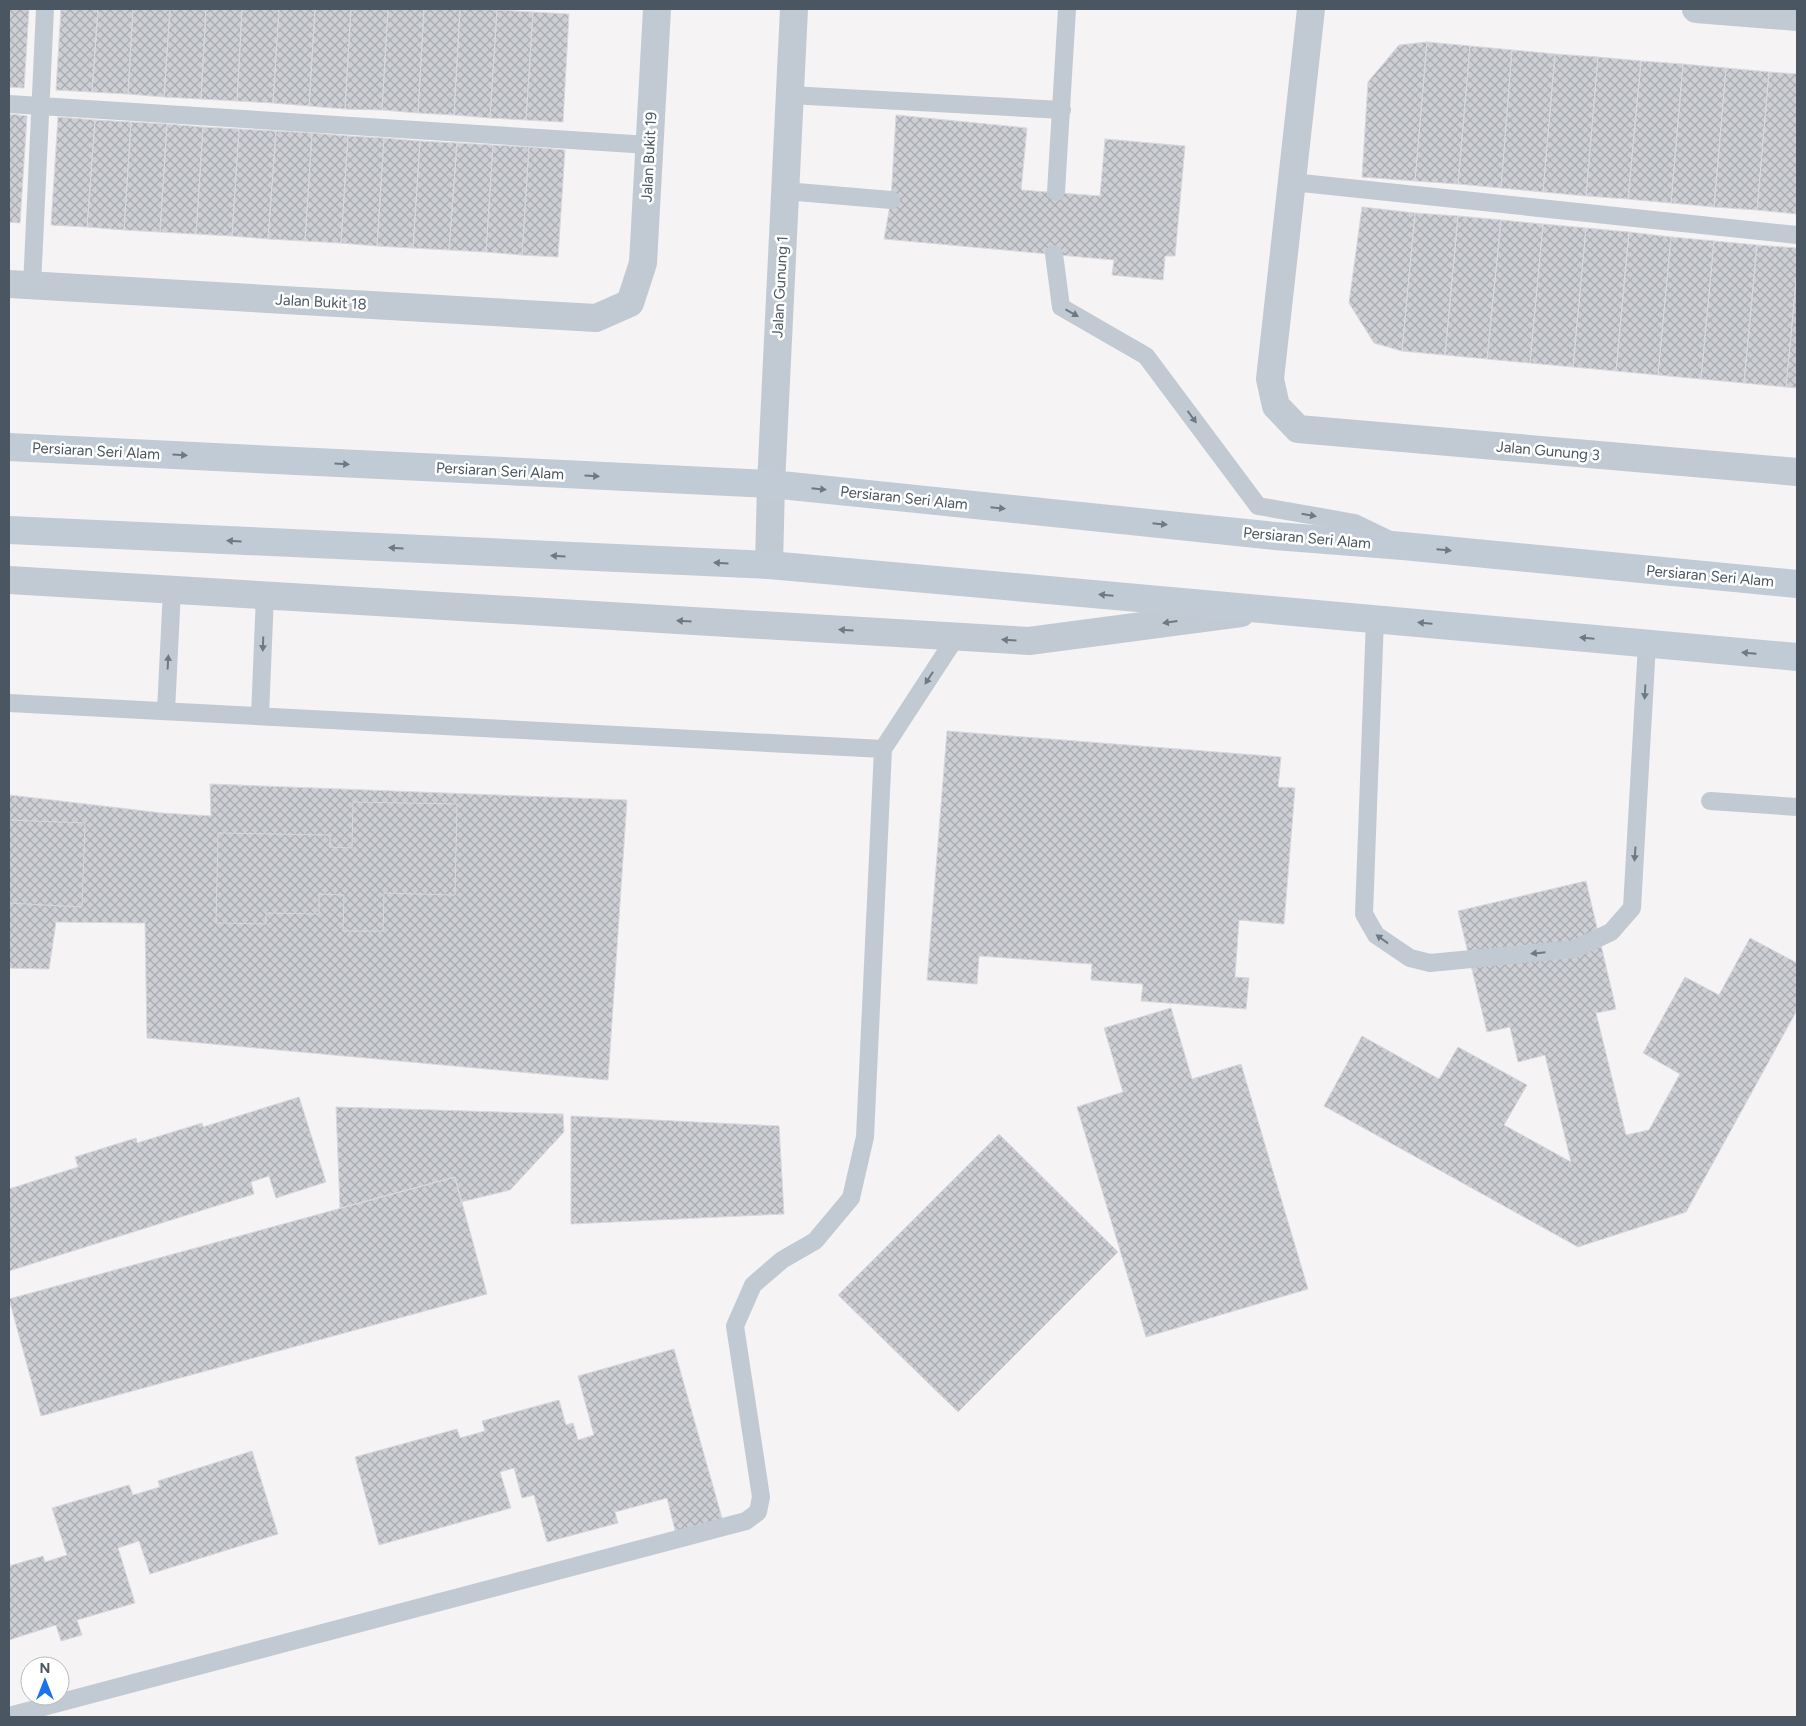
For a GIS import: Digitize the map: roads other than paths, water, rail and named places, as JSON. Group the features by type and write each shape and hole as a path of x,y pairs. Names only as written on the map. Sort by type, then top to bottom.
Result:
{"main road":[{"name":"Persiaran Seri Alam","path":"9,447 771,484 1275,536 1402,546 1797,584"},
{"path":"9,530 769,565 1797,657"}],"street":[{"name":"Jalan Bukit 19","path":"630,303 643,263 657,9"},
{"name":"Jalan Gunung 1","path":"769,565 771,484 794,9"},
{"path":"1292,182 1312,9"},
{"path":"1696,9 1797,17"},
{"name":"Jalan Gunung 3","path":"1292,182 1270,379 1276,406 1298,429 1797,472"},
{"name":"Jalan Bukit 18","path":"20,285 596,318 630,303"},
{"path":"9,580 1029,641 1270,609"}],"lane":[{"path":"20,285 41,106 45,9"},
{"path":"1056,192 1067,9"},
{"path":"790,95 1062,110"},
{"path":"9,104 650,144"},
{"path":"1292,182 1797,235"},
{"path":"785,191 891,200"},
{"path":"1054,254 1061,307 1146,356 1258,506 1355,523 1402,546"},
{"path":"166,711 172,590"},
{"path":"260,716 265,595"},
{"path":"1375,619 1364,914 1376,935 1410,958 1430,964 1575,949 1611,932 1632,908 1648,644"},
{"path":"9,1716 746,1521 758,1512 761,1496 735,1326 753,1285 782,1260 815,1242 851,1198 865,1138 882,749 956,637"},
{"path":"9,703 882,749"},
{"path":"1710,801 1797,807"}]}
